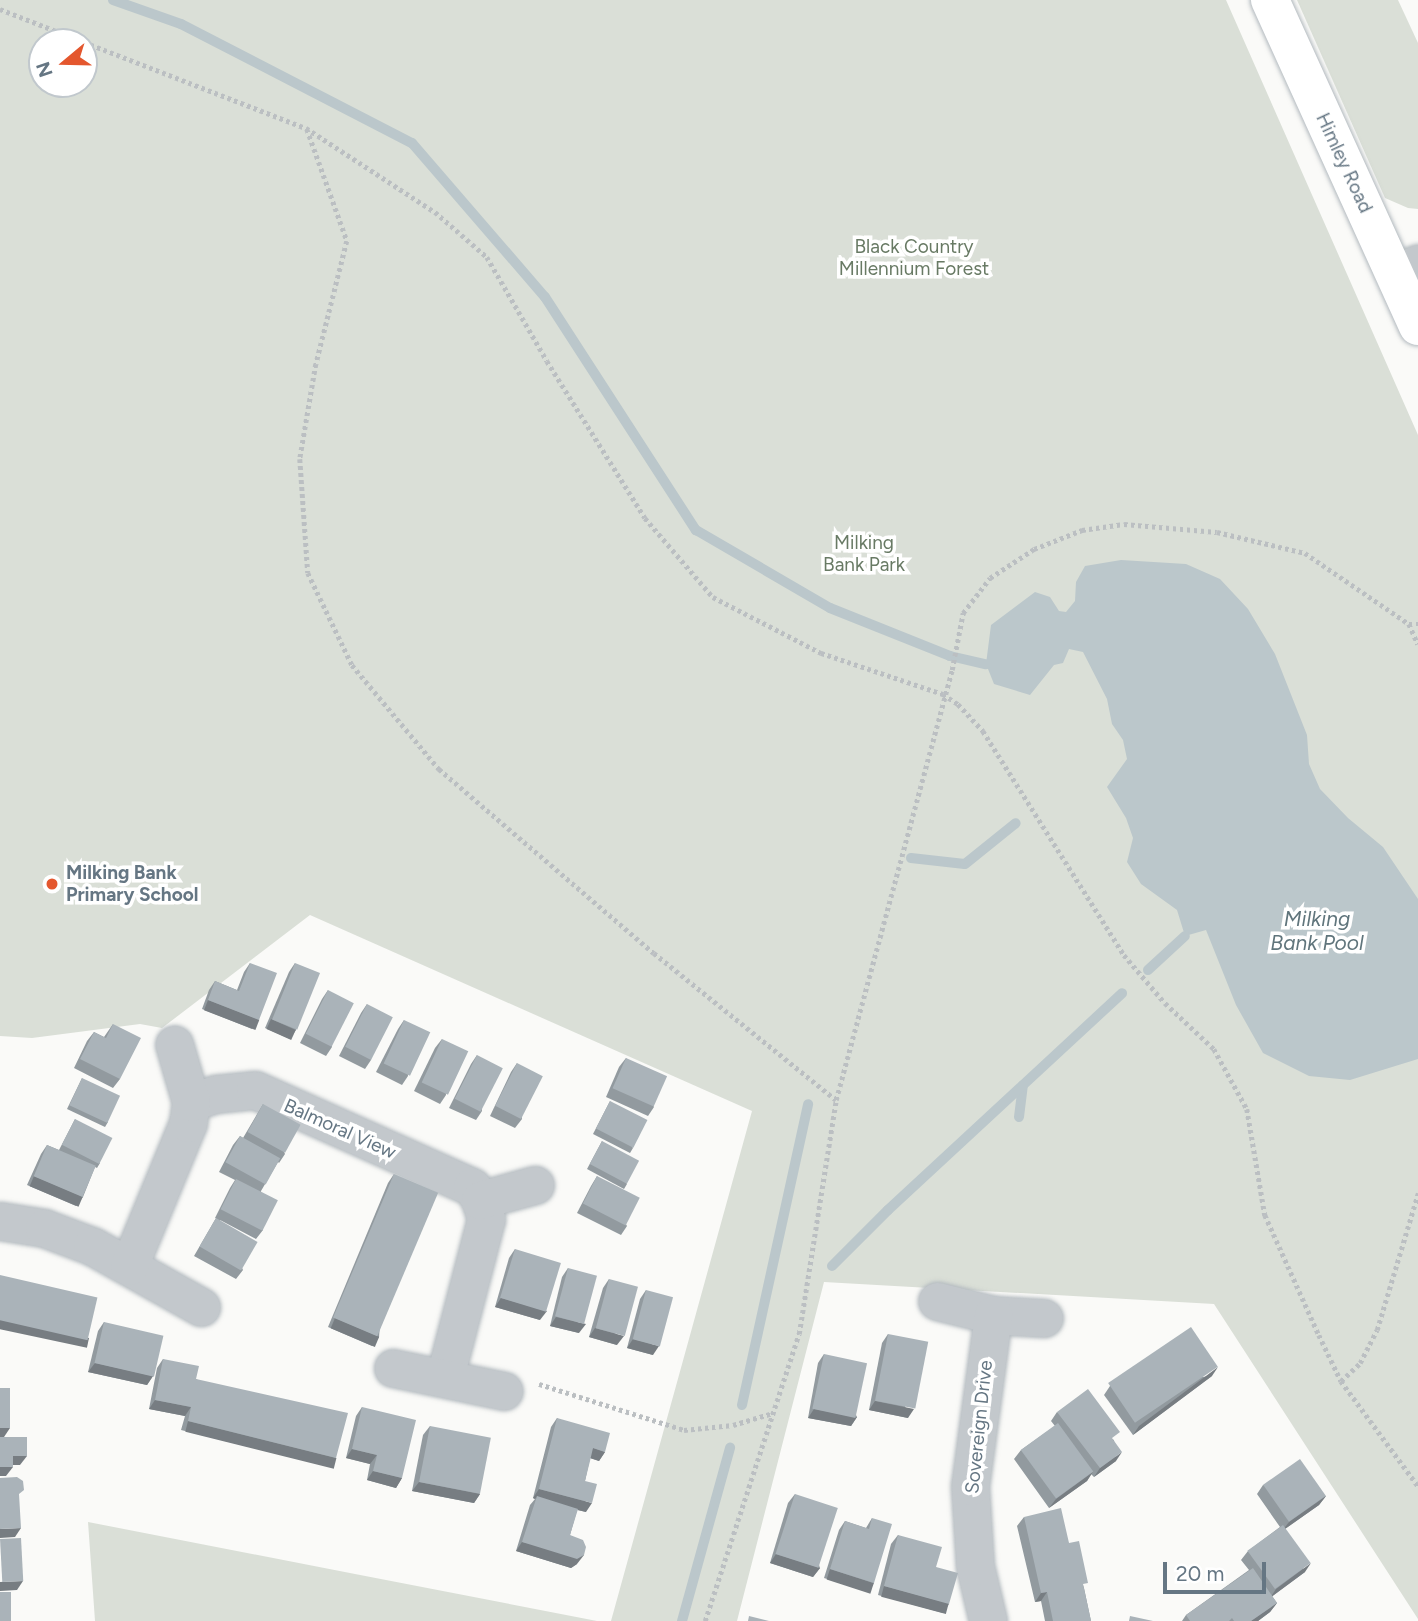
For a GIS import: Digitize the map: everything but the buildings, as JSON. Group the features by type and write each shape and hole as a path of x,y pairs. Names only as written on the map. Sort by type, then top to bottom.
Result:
{"main road":[{"name":"Himley Road","path":"1270,0 1406,268 1418,326"}],"street":[{"path":"129,1266 188,1122 191,1102 174,1044"},
{"name":"Balmoral View","path":"191,1102 215,1094 255,1090 472,1187 481,1200"},
{"path":"445,1376 486,1219 481,1200 535,1185"},
{"path":"0,1222 44,1228 92,1246 201,1307"},
{"path":"937,1301 993,1315 1044,1318"},
{"name":"Sovereign Drive","path":"988,1621 975,1566 970,1486 993,1315"},
{"path":"393,1368 445,1376 504,1391"}],"path":[{"path":"0,9 48,28"},
{"path":"98,47 306,128 435,212 487,257 547,361 645,518 713,597 821,653 943,694 958,704 984,731 1124,955 1165,1003 1214,1049 1247,1109 1265,1215 1341,1381 1418,1486"},
{"path":"306,128 347,241 316,364 300,460 308,573 352,664 439,769 654,953 836,1100"},
{"path":"705,1621 799,1334 836,1100 943,694 952,670 963,613 990,578 1034,549 1082,530 1124,524 1217,532 1305,553 1409,624 1418,644"},
{"path":"1409,624 1418,624"},
{"path":"1341,1381 1360,1363 1377,1330 1418,1193"},
{"path":"504,1391 511,1376 684,1430 733,1425 773,1413"}],"green space":[{"name":"Milking Bank Park","path":"0,0 1226,0 1418,435 1418,1619 1214,1304 824,1282 737,1621 611,1621 752,1111 310,915 162,1028 140,1024 32,1038 0,1036"},
{"path":"1297,0 1398,0 1418,43 1418,209 1408,208 1385,198"},
{"path":"88,1522 355,1574 597,1621 95,1621"}],"water":[{"name":"Milking Bank Pool","path":"1121,560 1186,564 1220,579 1248,609 1275,654 1307,735 1309,764 1320,789 1348,818 1383,847 1418,899 1418,1059 1350,1080 1309,1076 1263,1053 1236,1005 1206,930 1185,936 1177,910 1141,884 1127,862 1133,838 1126,818 1107,787 1127,759 1123,740 1112,724 1107,699 1083,652 1069,649 1063,663 1054,665 1030,695 994,684 986,664 991,625 1035,592 1050,597 1059,611 1066,612 1075,601 1076,582 1085,566"}],"waterway":[{"path":"113,0 181,24 412,143 545,297 696,530 830,608 950,656 986,664"},
{"path":"911,858 965,864 1016,823"},
{"path":"1148,970 1185,936"},
{"path":"832,1266 888,1210 1122,993"},
{"path":"1019,1117 1023,1085"},
{"path":"742,1405 808,1104"},
{"path":"682,1621 730,1448"}],"place":[{"name":"Milking Bank Primary School","path":"52,884"}],"park label":[{"name":"Black Country Millennium Forest","path":"914,258"}]}
